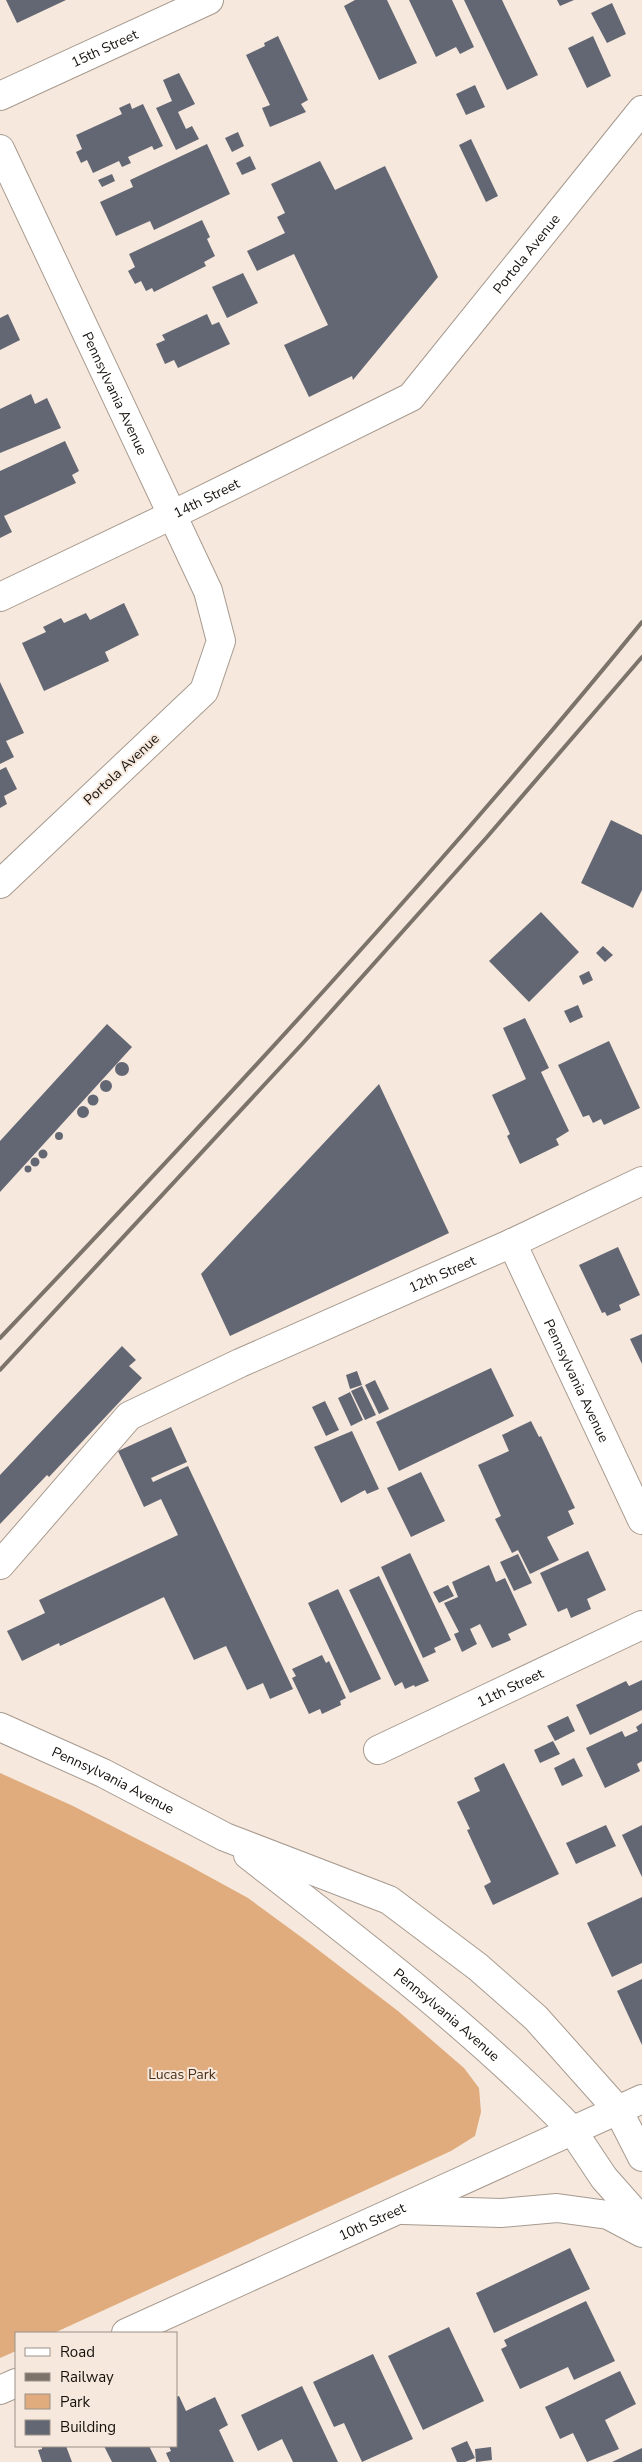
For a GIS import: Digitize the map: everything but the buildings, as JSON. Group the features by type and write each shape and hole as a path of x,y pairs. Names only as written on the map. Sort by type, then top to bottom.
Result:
{"street":[{"name":"15th Street","path":"0,96 209,0"},
{"name":"Portola Avenue","path":"411,398 642,110"},
{"name":"Pennsylvania Avenue","path":"0,149 208,591 222,640"},
{"name":"14th Street","path":"0,597 411,398"},
{"name":"Portola Avenue","path":"0,884 204,690 222,640"},
{"name":"12th Street","path":"0,1565 129,1416 240,1363 512,1243 642,1181"},
{"name":"Pennsylvania Avenue","path":"512,1243 642,1520"},
{"name":"11th Street","path":"378,1750 642,1625"},
{"name":"Pennsylvania Avenue","path":"0,1727 103,1773 225,1837 389,1900 478,1967 536,2018 618,2110 642,2157"},
{"name":"Pennsylvania Avenue","path":"225,1837 444,2010 479,2040 572,2130 604,2178 642,2221"},
{"name":"10th Street","path":"128,2332 642,2099"},
{"path":"396,2210 501,2213 557,2208 608,2214 642,2233"},
{"path":"0,2390 15,2383"}],"green space":[{"name":"Lucas Park","path":"0,1773 73,1806 248,1898 398,2011 464,2068 479,2088 481,2112 475,2136 451,2151 56,2332 15,2332 15,2351 0,2358"}],"railway":[{"path":"0,1338 328,986 488,806 642,622"},
{"path":"0,1370 303,1043 487,837 642,657"}]}
